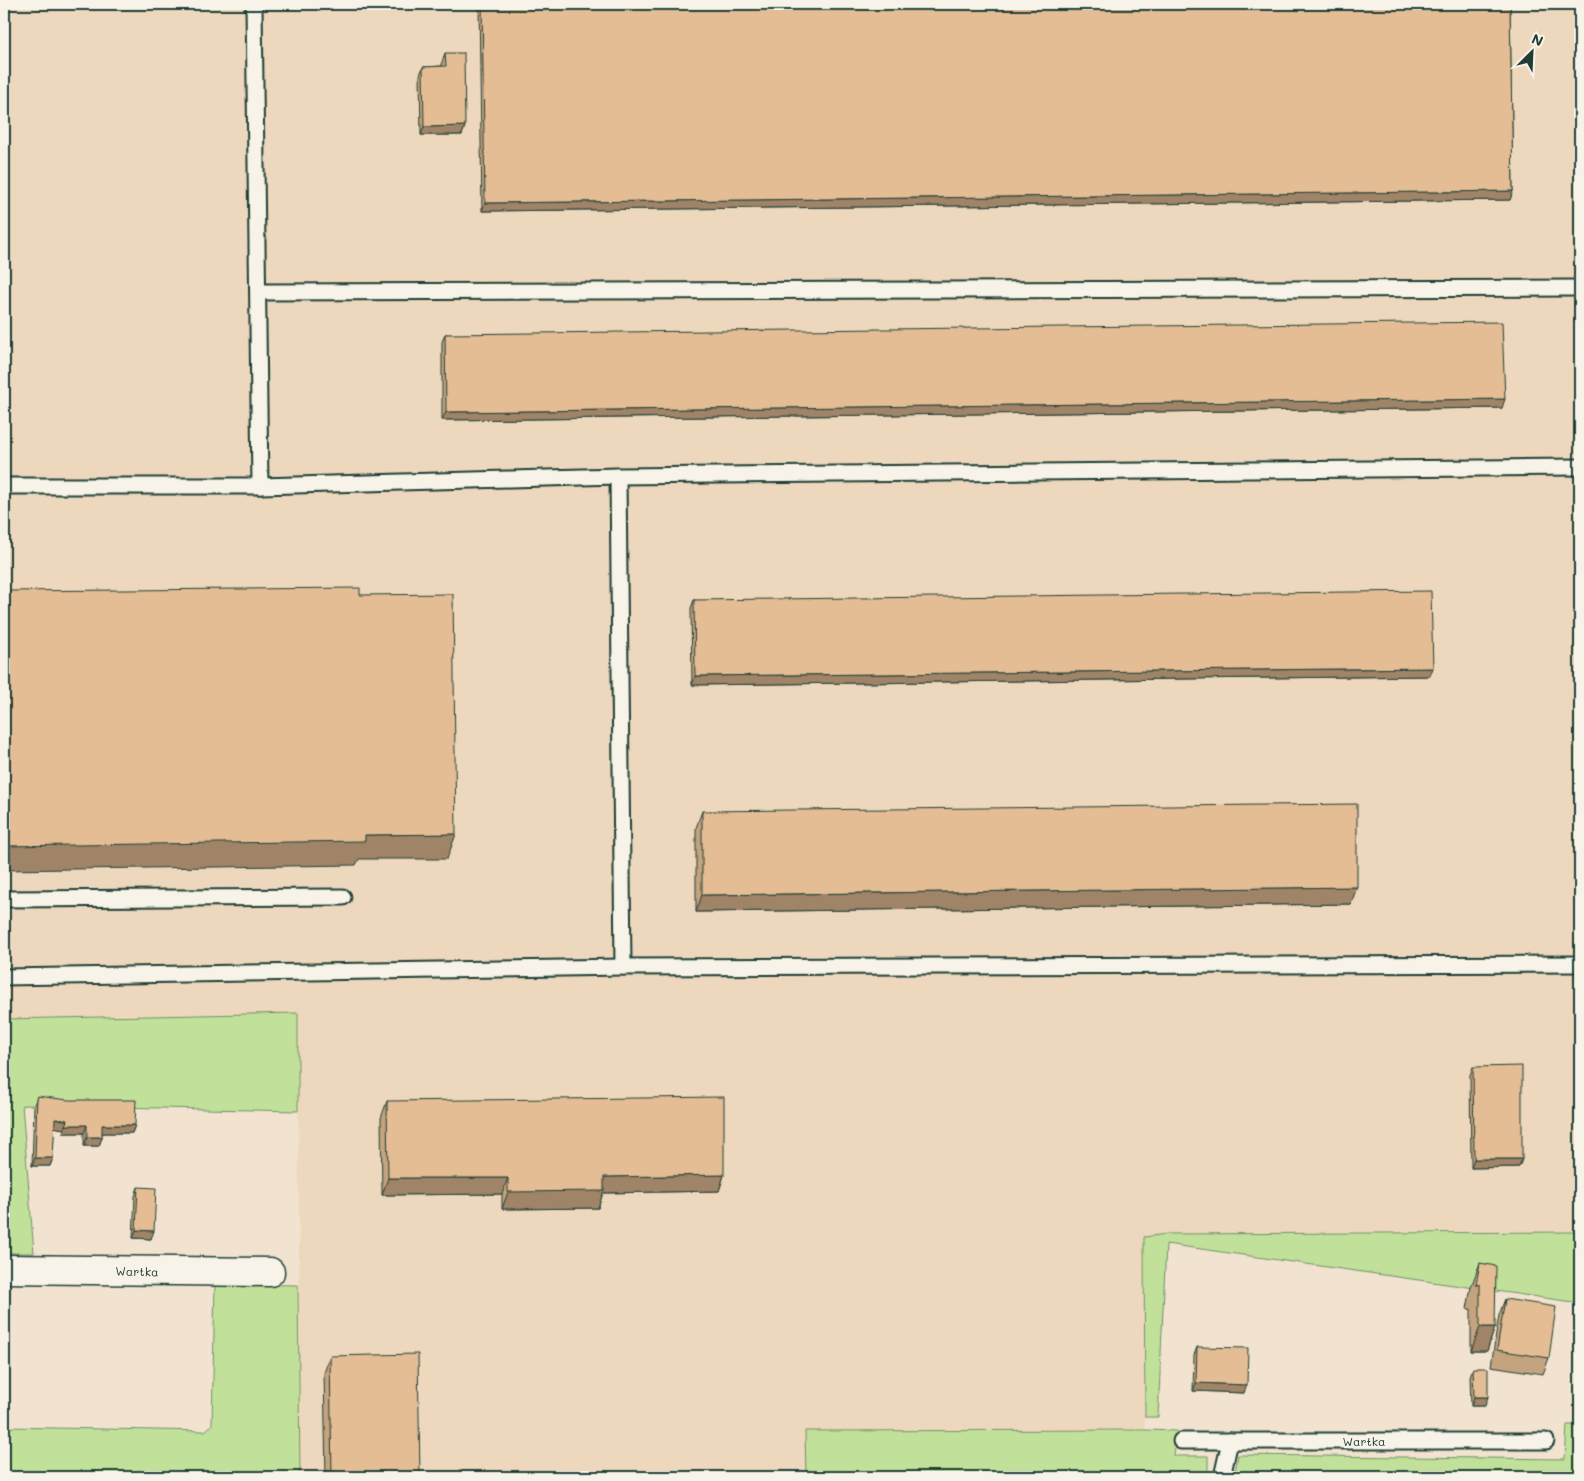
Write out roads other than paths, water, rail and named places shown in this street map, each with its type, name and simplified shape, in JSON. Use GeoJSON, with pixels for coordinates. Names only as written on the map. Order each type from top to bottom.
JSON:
{"type":"FeatureCollection","features":[{"type":"Feature","properties":{"kind":"street","name":"Wartka"},"geometry":{"type":"LineString","coordinates":[[4,1269],[270,1272]]}},
{"type":"Feature","properties":{"kind":"lane"},"geometry":{"type":"LineString","coordinates":[[254,4],[260,486]]}},
{"type":"Feature","properties":{"kind":"lane"},"geometry":{"type":"LineString","coordinates":[[258,292],[1580,288]]}},
{"type":"Feature","properties":{"kind":"lane"},"geometry":{"type":"LineString","coordinates":[[4,486],[260,486],[618,476],[1580,467]]}},
{"type":"Feature","properties":{"kind":"lane"},"geometry":{"type":"LineString","coordinates":[[618,476],[624,967]]}},
{"type":"Feature","properties":{"kind":"lane"},"geometry":{"type":"LineString","coordinates":[[4,899],[342,897]]}},
{"type":"Feature","properties":{"kind":"lane"},"geometry":{"type":"LineString","coordinates":[[4,977],[624,967],[1580,964]]}},
{"type":"Feature","properties":{"kind":"lane","name":"Wartka"},"geometry":{"type":"LineString","coordinates":[[1181,1441],[1546,1441]]}},
{"type":"Feature","properties":{"kind":"lane"},"geometry":{"type":"LineString","coordinates":[[1222,1477],[1230,1441]]}}]}
